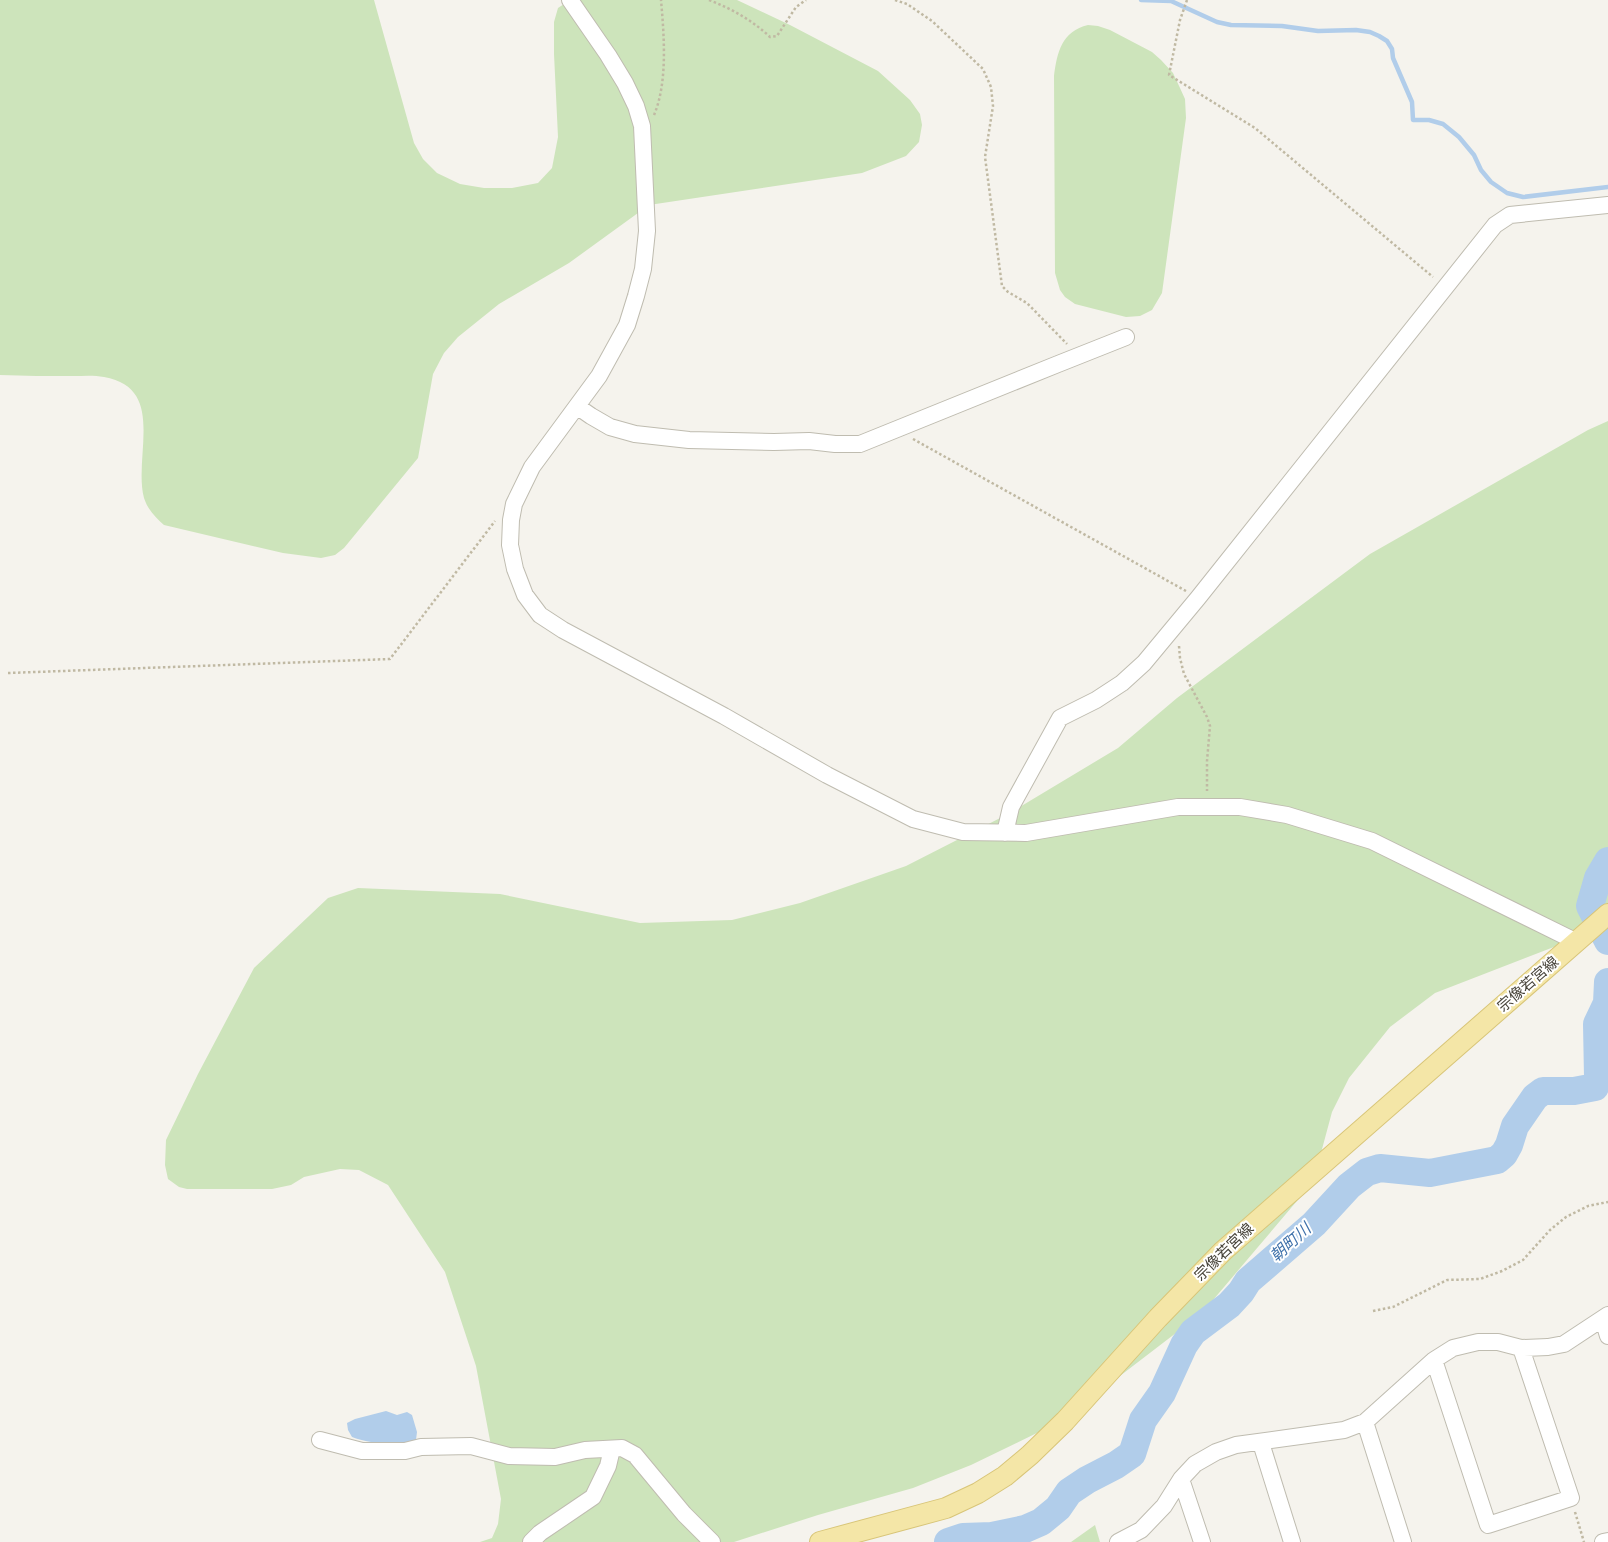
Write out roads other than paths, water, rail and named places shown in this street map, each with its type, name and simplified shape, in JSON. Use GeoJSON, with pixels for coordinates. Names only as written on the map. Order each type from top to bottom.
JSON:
{"type":"FeatureCollection","features":[{"type":"Feature","properties":{"kind":"main road","name":"宗像若宮線"},"geometry":{"type":"LineString","coordinates":[[820,1542],[946,1508],[978,1493],[1005,1476],[1065,1421],[1158,1318],[1223,1251],[1608,914]]}},
{"type":"Feature","properties":{"kind":"street"},"geometry":{"type":"LineString","coordinates":[[570,0],[625,82],[636,106],[642,126],[647,231],[643,269],[627,325],[599,376],[532,467],[514,504],[510,545],[515,569],[525,595],[540,615],[562,630],[724,716],[828,775],[913,819],[963,832],[1026,833],[1178,808],[1240,807],[1287,815],[1372,841],[1577,942]]}},
{"type":"Feature","properties":{"kind":"street"},"geometry":{"type":"LineString","coordinates":[[1005,833],[1011,806],[1060,718],[1096,700],[1122,683],[1144,663],[1495,225],[1510,215],[1608,205]]}},
{"type":"Feature","properties":{"kind":"street"},"geometry":{"type":"LineString","coordinates":[[578,407],[610,427],[635,434],[689,440],[809,441],[860,444],[1079,355],[1126,338]]}},
{"type":"Feature","properties":{"kind":"street"},"geometry":{"type":"LineString","coordinates":[[1118,1542],[1141,1530],[1164,1506],[1181,1479],[1195,1464],[1216,1452],[1236,1445],[1344,1430],[1364,1422],[1434,1360],[1453,1348],[1478,1342],[1498,1342],[1521,1348],[1548,1347],[1564,1344],[1605,1317],[1608,1336]]}},
{"type":"Feature","properties":{"kind":"street"},"geometry":{"type":"LineString","coordinates":[[1434,1360],[1488,1526],[1570,1498],[1521,1348]]}},
{"type":"Feature","properties":{"kind":"street"},"geometry":{"type":"LineString","coordinates":[[1364,1422],[1403,1542]]}},
{"type":"Feature","properties":{"kind":"street"},"geometry":{"type":"LineString","coordinates":[[320,1440],[362,1451],[406,1451],[422,1448],[471,1446],[509,1456],[555,1457],[585,1450],[622,1448],[635,1455],[684,1514],[712,1542]]}},
{"type":"Feature","properties":{"kind":"street"},"geometry":{"type":"LineString","coordinates":[[1261,1443],[1292,1542]]}},
{"type":"Feature","properties":{"kind":"street"},"geometry":{"type":"LineString","coordinates":[[532,1542],[540,1533],[592,1497],[608,1466],[612,1449]]}},
{"type":"Feature","properties":{"kind":"street"},"geometry":{"type":"LineString","coordinates":[[1181,1479],[1202,1542]]}},
{"type":"Feature","properties":{"kind":"street"},"geometry":{"type":"LineString","coordinates":[[1603,1542],[1608,1541]]}},
{"type":"Feature","properties":{"kind":"water"},"geometry":{"type":"Polygon","coordinates":[[[386,1411],[397,1415],[407,1412],[412,1415],[417,1432],[416,1440],[402,1444],[384,1444],[352,1437],[347,1423],[386,1411]]]}},
{"type":"Feature","properties":{"kind":"waterway"},"geometry":{"type":"LineString","coordinates":[[1141,0],[1171,1],[1217,22],[1231,25],[1282,26],[1318,31],[1356,30],[1370,32],[1387,41],[1392,49],[1393,58],[1412,102],[1413,120],[1429,120],[1443,124],[1459,137],[1474,155],[1481,170],[1491,182],[1507,193],[1523,197],[1608,187]]}},
{"type":"Feature","properties":{"kind":"waterway","name":"朝町川"},"geometry":{"type":"LineString","coordinates":[[1608,861],[1598,878],[1590,906],[1608,941]]}},
{"type":"Feature","properties":{"kind":"waterway","name":"朝町川"},"geometry":{"type":"LineString","coordinates":[[948,1542],[963,1537],[992,1536],[1025,1529],[1041,1522],[1058,1508],[1069,1492],[1132,1454],[1143,1420],[1162,1393],[1184,1345],[1193,1332],[1229,1305],[1248,1281],[1314,1224],[1349,1186],[1367,1172],[1380,1168],[1430,1173],[1497,1160],[1504,1154],[1509,1145],[1515,1126],[1535,1097],[1543,1091],[1574,1091],[1595,1087],[1598,1077],[1597,1024],[1607,1003],[1608,982]]}}]}
